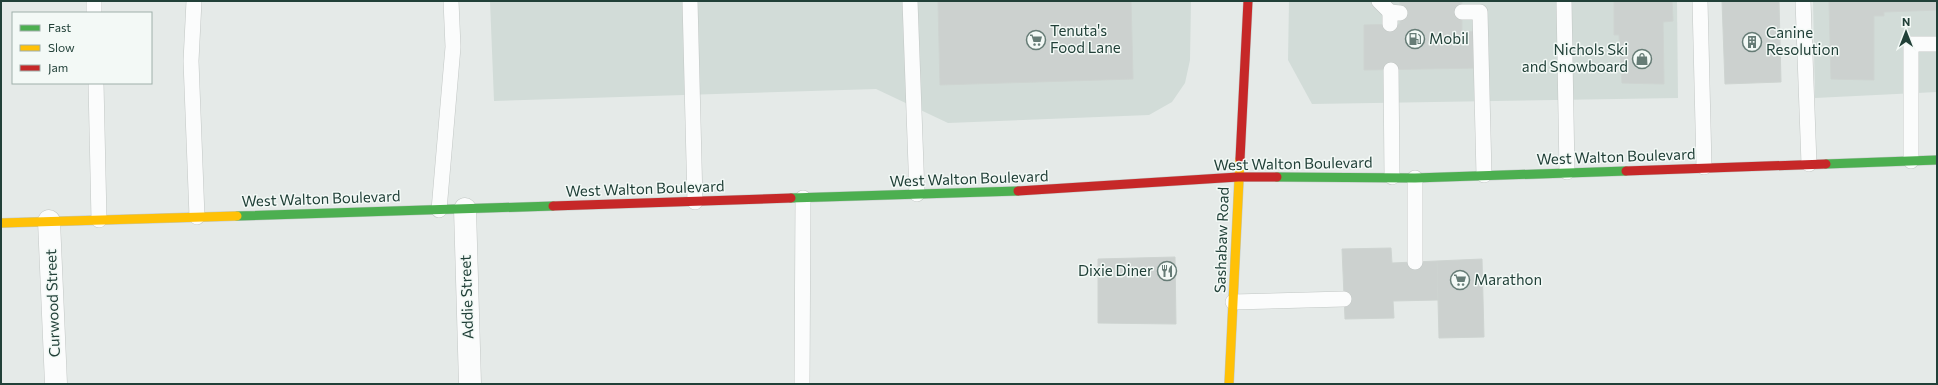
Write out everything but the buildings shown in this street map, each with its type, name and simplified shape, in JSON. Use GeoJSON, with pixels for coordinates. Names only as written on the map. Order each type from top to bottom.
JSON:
{"type":"FeatureCollection","features":[{"type":"Feature","properties":{"kind":"main road","name":"Sashabaw Road"},"geometry":{"type":"LineString","coordinates":[[1228,384],[1248,1]]}},
{"type":"Feature","properties":{"kind":"main road","name":"West Walton Boulevard"},"geometry":{"type":"LineString","coordinates":[[1,223],[1044,190],[1238,177],[1415,178],[1937,160]]}},
{"type":"Feature","properties":{"kind":"street","name":"Addie Street"},"geometry":{"type":"LineString","coordinates":[[464,209],[470,384]]}},
{"type":"Feature","properties":{"kind":"street","name":"Curwood Street"},"geometry":{"type":"LineString","coordinates":[[49,221],[56,384]]}},
{"type":"Feature","properties":{"kind":"lane"},"geometry":{"type":"LineString","coordinates":[[94,1],[94,12]]}},
{"type":"Feature","properties":{"kind":"lane"},"geometry":{"type":"LineString","coordinates":[[194,1],[191,61],[197,217]]}},
{"type":"Feature","properties":{"kind":"lane"},"geometry":{"type":"LineString","coordinates":[[438,210],[453,47],[451,1]]}},
{"type":"Feature","properties":{"kind":"lane"},"geometry":{"type":"LineString","coordinates":[[690,1],[695,202]]}},
{"type":"Feature","properties":{"kind":"lane"},"geometry":{"type":"LineString","coordinates":[[910,1],[917,194]]}},
{"type":"Feature","properties":{"kind":"lane"},"geometry":{"type":"LineString","coordinates":[[1379,1],[1393,17]]}},
{"type":"Feature","properties":{"kind":"lane"},"geometry":{"type":"LineString","coordinates":[[1564,1],[1567,172]]}},
{"type":"Feature","properties":{"kind":"lane"},"geometry":{"type":"LineString","coordinates":[[1700,1],[1704,168]]}},
{"type":"Feature","properties":{"kind":"lane"},"geometry":{"type":"LineString","coordinates":[[1803,1],[1809,164]]}},
{"type":"Feature","properties":{"kind":"lane"},"geometry":{"type":"LineString","coordinates":[[1462,12],[1480,12],[1484,175]]}},
{"type":"Feature","properties":{"kind":"lane"},"geometry":{"type":"LineString","coordinates":[[1911,160],[1911,44],[1937,44]]}},
{"type":"Feature","properties":{"kind":"lane"},"geometry":{"type":"LineString","coordinates":[[1391,70],[1392,177]]}},
{"type":"Feature","properties":{"kind":"lane"},"geometry":{"type":"LineString","coordinates":[[96,84],[99,220]]}},
{"type":"Feature","properties":{"kind":"lane"},"geometry":{"type":"LineString","coordinates":[[1415,178],[1415,262]]}},
{"type":"Feature","properties":{"kind":"lane"},"geometry":{"type":"LineString","coordinates":[[802,384],[803,198]]}},
{"type":"Feature","properties":{"kind":"lane"},"geometry":{"type":"LineString","coordinates":[[1233,302],[1344,299]]}},
{"type":"Feature","properties":{"kind":"shaded area"},"geometry":{"type":"Polygon","coordinates":[[[490,1],[1191,1],[1190,60],[1185,83],[1172,102],[1149,115],[948,123],[876,89],[494,101],[490,1]]]}},
{"type":"Feature","properties":{"kind":"shaded area"},"geometry":{"type":"Polygon","coordinates":[[[1289,1],[1677,1],[1678,98],[1312,104],[1288,60],[1289,1]]]}},
{"type":"Feature","properties":{"kind":"shaded area"},"geometry":{"type":"Polygon","coordinates":[[[1813,1],[1937,1],[1937,92],[1815,98],[1813,1]]]}},
{"type":"Feature","properties":{"kind":"traffic: fast"},"geometry":{"type":"LineString","coordinates":[[1826,164],[1937,160]]}},
{"type":"Feature","properties":{"kind":"traffic: fast"},"geometry":{"type":"LineString","coordinates":[[1277,177],[1415,178],[1626,171]]}},
{"type":"Feature","properties":{"kind":"traffic: fast"},"geometry":{"type":"LineString","coordinates":[[791,198],[1018,191]]}},
{"type":"Feature","properties":{"kind":"traffic: fast"},"geometry":{"type":"LineString","coordinates":[[237,216],[553,206]]}},
{"type":"Feature","properties":{"kind":"traffic: slow"},"geometry":{"type":"LineString","coordinates":[[1229,384],[1240,159]]}},
{"type":"Feature","properties":{"kind":"traffic: slow"},"geometry":{"type":"LineString","coordinates":[[1,223],[237,216]]}},
{"type":"Feature","properties":{"kind":"traffic: jam"},"geometry":{"type":"LineString","coordinates":[[1240,159],[1248,1]]}},
{"type":"Feature","properties":{"kind":"traffic: jam"},"geometry":{"type":"LineString","coordinates":[[1626,171],[1826,164]]}},
{"type":"Feature","properties":{"kind":"traffic: jam"},"geometry":{"type":"LineString","coordinates":[[1018,191],[1238,177],[1277,177]]}},
{"type":"Feature","properties":{"kind":"traffic: jam"},"geometry":{"type":"LineString","coordinates":[[553,206],[791,198]]}},
{"type":"Feature","properties":{"kind":"place","name":"Mobil"},"geometry":{"type":"Point","coordinates":[1415,39]}},
{"type":"Feature","properties":{"kind":"place","name":"Tenuta's Food Lane"},"geometry":{"type":"Point","coordinates":[1036,40]}},
{"type":"Feature","properties":{"kind":"place","name":"Canine Resolution"},"geometry":{"type":"Point","coordinates":[1752,42]}},
{"type":"Feature","properties":{"kind":"place","name":"Nichols Ski and Snowboard"},"geometry":{"type":"Point","coordinates":[1642,59]}},
{"type":"Feature","properties":{"kind":"place","name":"Dixie Diner"},"geometry":{"type":"Point","coordinates":[1167,271]}},
{"type":"Feature","properties":{"kind":"place","name":"Marathon"},"geometry":{"type":"Point","coordinates":[1460,280]}}]}
